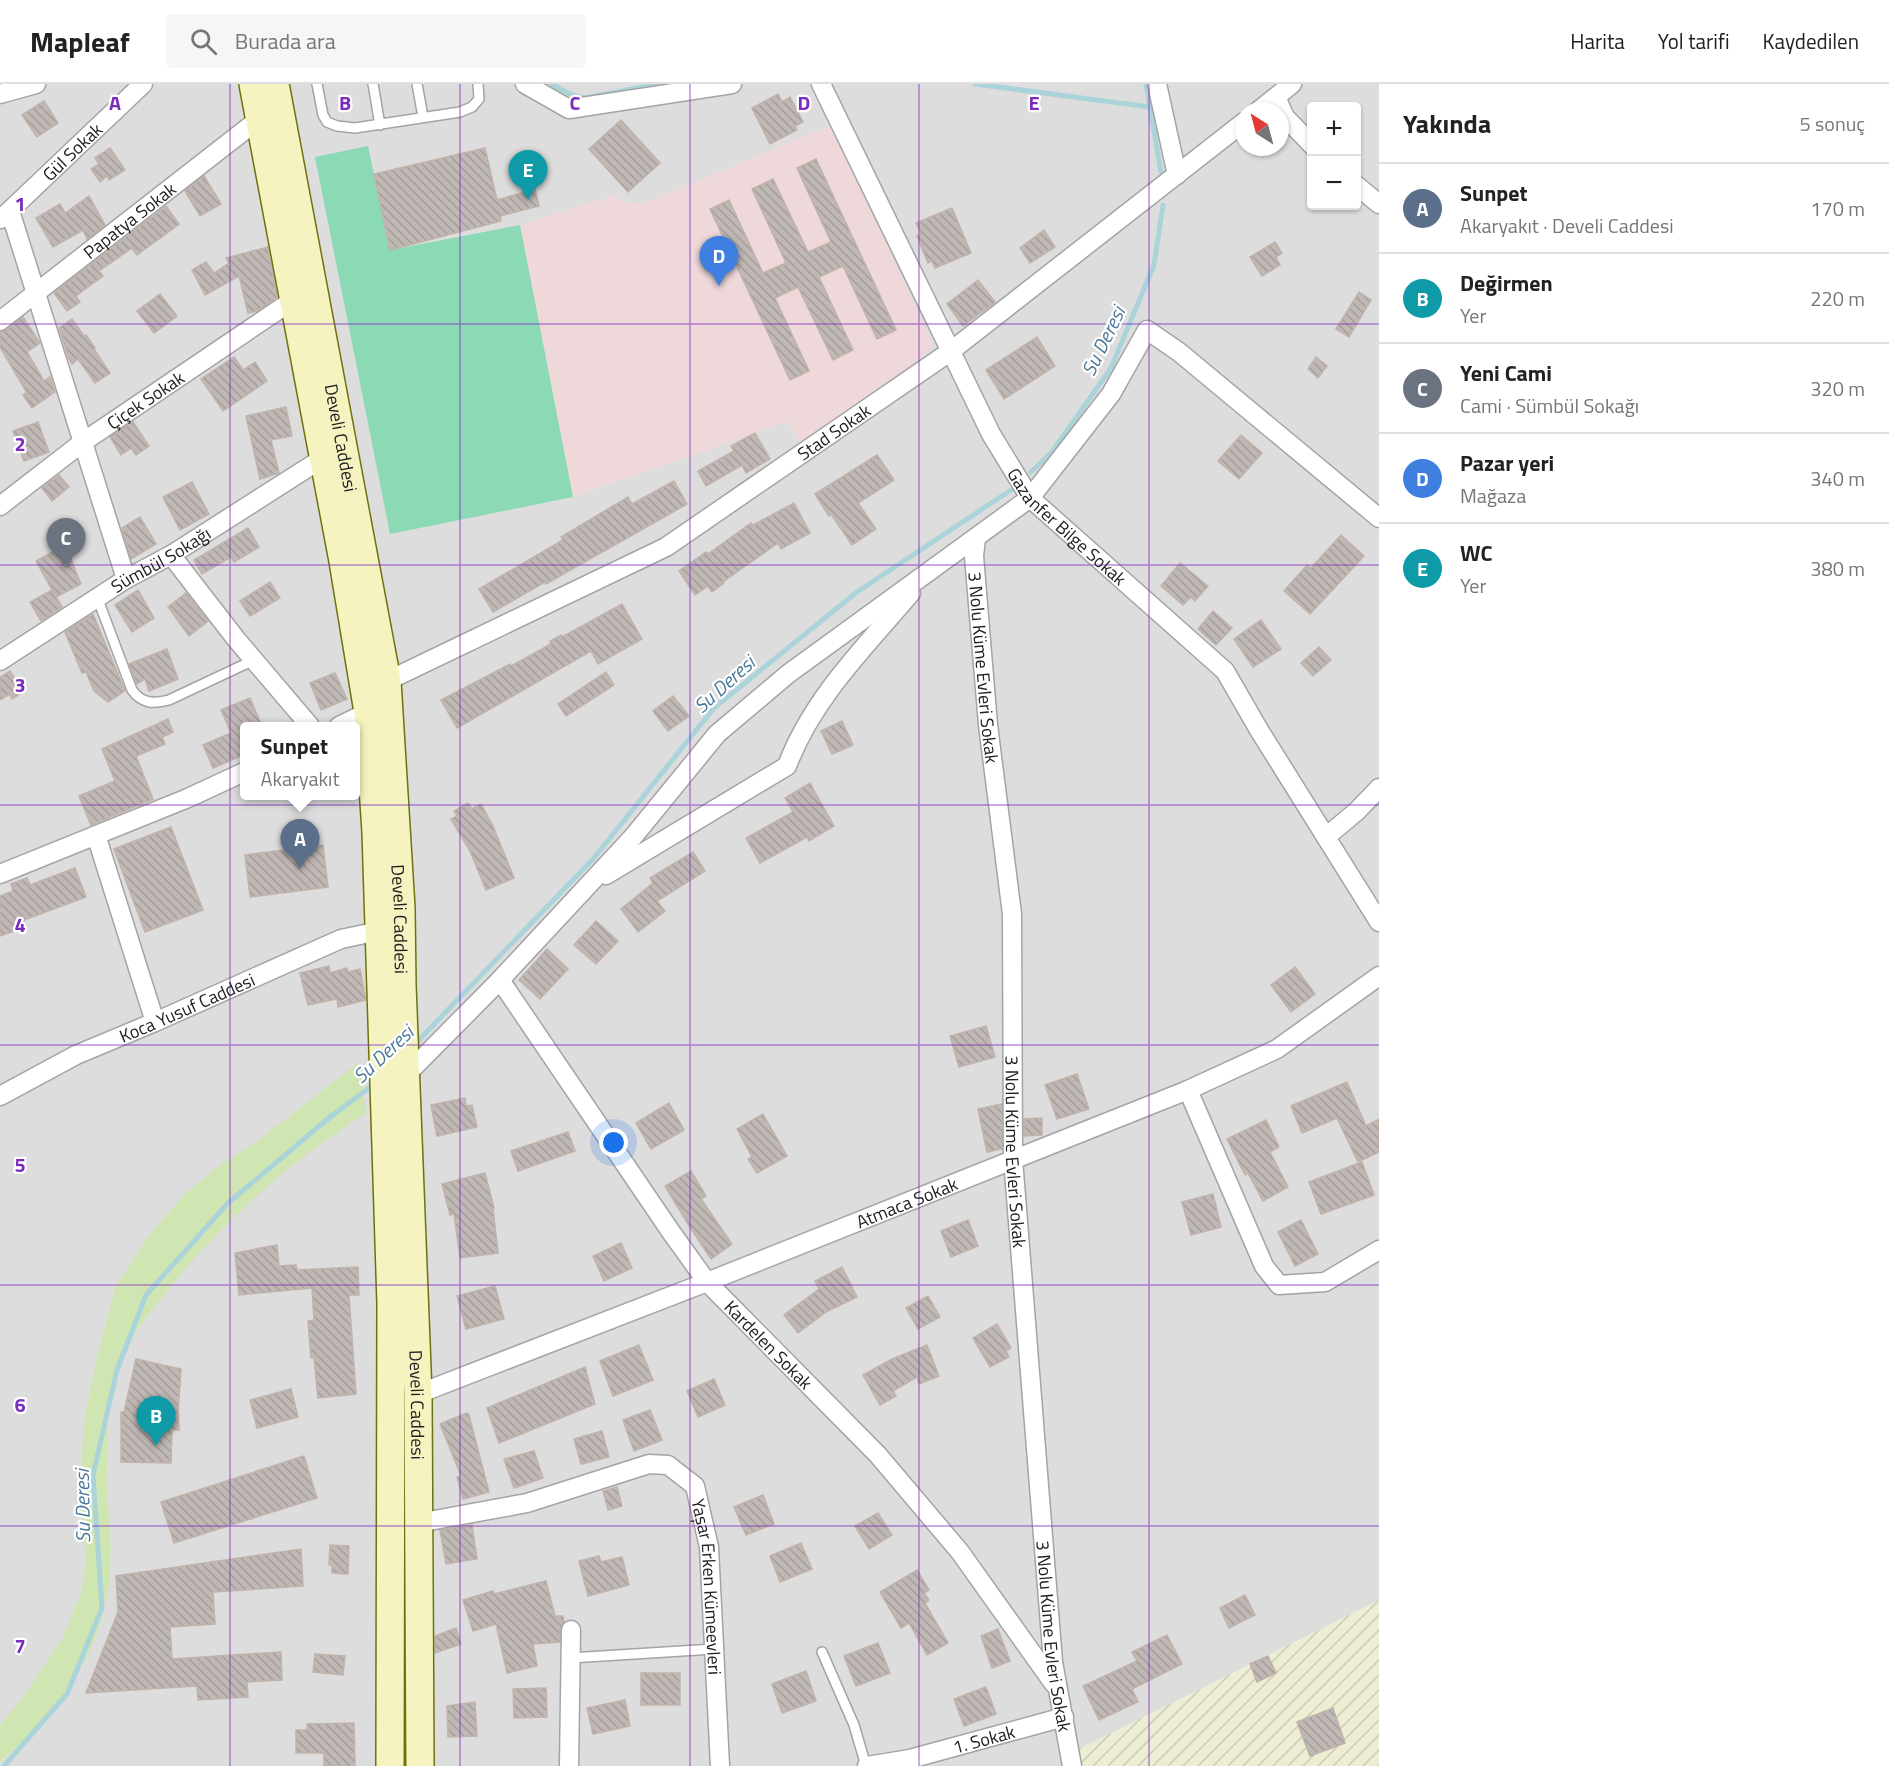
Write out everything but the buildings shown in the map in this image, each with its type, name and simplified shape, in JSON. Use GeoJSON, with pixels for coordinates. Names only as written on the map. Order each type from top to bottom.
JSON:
{"type":"FeatureCollection","features":[{"type":"Feature","properties":{"kind":"main road","name":"Develi Caddesi"},"geometry":{"type":"LineString","coordinates":[[253,84],[368,712],[376,832],[383,1047],[398,1074],[418,1394],[420,1766]]}},
{"type":"Feature","properties":{"kind":"main road","name":"Develi Caddesi"},"geometry":{"type":"LineString","coordinates":[[275,84],[387,681],[401,908],[404,1029],[398,1074],[391,1304],[390,1766]]}},
{"type":"Feature","properties":{"kind":"street"},"geometry":{"type":"LineString","coordinates":[[0,94],[36,84]]}},
{"type":"Feature","properties":{"kind":"street","name":"Gül Sokak"},"geometry":{"type":"LineString","coordinates":[[5,215],[143,84]]}},
{"type":"Feature","properties":{"kind":"street"},"geometry":{"type":"LineString","coordinates":[[525,84],[569,110],[732,84]]}},
{"type":"Feature","properties":{"kind":"street","name":"Gazanfer Bilge Sokak"},"geometry":{"type":"LineString","coordinates":[[821,84],[991,434],[1030,498],[1225,672],[1379,922]]}},
{"type":"Feature","properties":{"kind":"street"},"geometry":{"type":"LineString","coordinates":[[1157,84],[1177,175]]}},
{"type":"Feature","properties":{"kind":"street"},"geometry":{"type":"LineString","coordinates":[[1270,102],[1292,84]]}},
{"type":"Feature","properties":{"kind":"street"},"geometry":{"type":"LineString","coordinates":[[1276,97],[1285,117],[1307,141]]}},
{"type":"Feature","properties":{"kind":"street","name":"Papatya Sokak"},"geometry":{"type":"LineString","coordinates":[[0,321],[260,120]]}},
{"type":"Feature","properties":{"kind":"street","name":"Stad Sokak"},"geometry":{"type":"LineString","coordinates":[[387,681],[666,547],[951,351],[1235,130]]}},
{"type":"Feature","properties":{"kind":"street"},"geometry":{"type":"LineString","coordinates":[[1361,189],[1379,204]]}},
{"type":"Feature","properties":{"kind":"street"},"geometry":{"type":"LineString","coordinates":[[5,215],[37,293],[126,579]]}},
{"type":"Feature","properties":{"kind":"street","name":"Çiçek Sokak"},"geometry":{"type":"LineString","coordinates":[[0,506],[83,442],[293,300]]}},
{"type":"Feature","properties":{"kind":"street"},"geometry":{"type":"LineString","coordinates":[[398,1074],[500,980],[633,837],[717,734],[788,674],[1030,498],[1111,393],[1147,330],[1179,352],[1379,518]]}},
{"type":"Feature","properties":{"kind":"street","name":"Sümbül Sokağı"},"geometry":{"type":"LineString","coordinates":[[0,661],[126,579],[171,555],[323,458]]}},
{"type":"Feature","properties":{"kind":"street","name":"3 Nolu Küme Evleri Sokak"},"geometry":{"type":"LineString","coordinates":[[976,538],[974,556],[988,725],[1012,914],[1013,1159],[1053,1662],[1072,1766]]}},
{"type":"Feature","properties":{"kind":"street"},"geometry":{"type":"LineString","coordinates":[[171,555],[307,722]]}},
{"type":"Feature","properties":{"kind":"street"},"geometry":{"type":"LineString","coordinates":[[589,885],[787,766],[793,750],[820,701],[928,572]]}},
{"type":"Feature","properties":{"kind":"street"},"geometry":{"type":"LineString","coordinates":[[347,722],[368,712]]}},
{"type":"Feature","properties":{"kind":"street"},"geometry":{"type":"LineString","coordinates":[[0,874],[188,798],[240,774]]}},
{"type":"Feature","properties":{"kind":"street"},"geometry":{"type":"LineString","coordinates":[[1326,837],[1357,811],[1379,788]]}},
{"type":"Feature","properties":{"kind":"street"},"geometry":{"type":"LineString","coordinates":[[96,835],[155,1022]]}},
{"type":"Feature","properties":{"kind":"street","name":"Koca Yusuf Caddesi"},"geometry":{"type":"LineString","coordinates":[[0,1096],[76,1055],[341,939],[379,931]]}},
{"type":"Feature","properties":{"kind":"street","name":"Atmaca Sokak"},"geometry":{"type":"LineString","coordinates":[[418,1394],[707,1282],[1188,1090],[1277,1049],[1379,976]]}},
{"type":"Feature","properties":{"kind":"street","name":"Kardelen Sokak"},"geometry":{"type":"LineString","coordinates":[[500,980],[670,1232],[707,1282],[878,1455],[960,1552],[1059,1692]]}},
{"type":"Feature","properties":{"kind":"street"},"geometry":{"type":"LineString","coordinates":[[1188,1090],[1264,1266],[1279,1285],[1325,1282],[1379,1250]]}},
{"type":"Feature","properties":{"kind":"street","name":"Yaşar Erken Kümeevleri"},"geometry":{"type":"LineString","coordinates":[[418,1523],[527,1503],[649,1464],[668,1465],[694,1486],[709,1547],[720,1766]]}},
{"type":"Feature","properties":{"kind":"street"},"geometry":{"type":"LineString","coordinates":[[569,1766],[571,1630]]}},
{"type":"Feature","properties":{"kind":"street","name":"1. Sokak"},"geometry":{"type":"LineString","coordinates":[[867,1766],[910,1759],[1064,1717]]}},
{"type":"Feature","properties":{"kind":"lane"},"geometry":{"type":"LineString","coordinates":[[317,84],[323,116],[327,122],[337,126],[355,128],[460,112],[472,107],[479,99],[478,84]]}},
{"type":"Feature","properties":{"kind":"lane"},"geometry":{"type":"LineString","coordinates":[[373,84],[380,125]]}},
{"type":"Feature","properties":{"kind":"lane"},"geometry":{"type":"LineString","coordinates":[[417,84],[423,117]]}},
{"type":"Feature","properties":{"kind":"lane"},"geometry":{"type":"LineString","coordinates":[[98,597],[132,690],[146,702],[158,703],[169,700],[254,660]]}},
{"type":"Feature","properties":{"kind":"lane"},"geometry":{"type":"LineString","coordinates":[[570,1658],[714,1649]]}},
{"type":"Feature","properties":{"kind":"lane"},"geometry":{"type":"LineString","coordinates":[[822,1652],[854,1725],[867,1766]]}},
{"type":"Feature","properties":{"kind":"shaded area"},"geometry":{"type":"Polygon","coordinates":[[[0,84],[1379,84],[1379,1600],[1068,1755],[1068,1766],[0,1766],[0,84]]]}},
{"type":"Feature","properties":{"kind":"shaded area"},"geometry":{"type":"Polygon","coordinates":[[[831,125],[934,347],[803,446],[787,422],[573,497],[520,225],[615,195],[623,202],[642,204],[831,125]]]}},
{"type":"Feature","properties":{"kind":"green space"},"geometry":{"type":"Polygon","coordinates":[[[368,146],[390,250],[520,225],[573,497],[390,534],[315,157],[368,146]]]}},
{"type":"Feature","properties":{"kind":"green space"},"geometry":{"type":"Polygon","coordinates":[[[359,1062],[366,1113],[283,1173],[233,1219],[186,1268],[150,1313],[125,1351],[113,1385],[109,1412],[107,1480],[110,1571],[99,1628],[75,1678],[59,1700],[41,1722],[0,1763],[0,1725],[24,1696],[63,1637],[81,1594],[86,1561],[80,1490],[84,1423],[96,1360],[116,1286],[147,1238],[184,1195],[220,1165],[259,1140],[359,1062]]]}},
{"type":"Feature","properties":{"kind":"green space"},"geometry":{"type":"Polygon","coordinates":[[[1379,1600],[1379,1766],[1068,1766],[1067,1755],[1379,1600]]]}},
{"type":"Feature","properties":{"kind":"waterway"},"geometry":{"type":"LineString","coordinates":[[551,84],[572,95],[585,98],[658,84]]}},
{"type":"Feature","properties":{"kind":"waterway"},"geometry":{"type":"LineString","coordinates":[[975,84],[1150,107]]}},
{"type":"Feature","properties":{"kind":"waterway","name":"Su Deresi"},"geometry":{"type":"LineString","coordinates":[[1146,84],[1161,172]]}},
{"type":"Feature","properties":{"kind":"waterway","name":"Su Deresi"},"geometry":{"type":"LineString","coordinates":[[1031,472],[1052,452],[1111,368],[1154,265],[1163,205]]}},
{"type":"Feature","properties":{"kind":"waterway","name":"Su Deresi"},"geometry":{"type":"LineString","coordinates":[[414,1045],[594,858],[714,708],[857,592],[1011,490]]}},
{"type":"Feature","properties":{"kind":"waterway","name":"Su Deresi"},"geometry":{"type":"LineString","coordinates":[[4,1766],[67,1694],[102,1608],[93,1475],[117,1370],[146,1295],[227,1204],[330,1117],[376,1083]]}},
{"type":"Feature","properties":{"kind":"place","name":"WC"},"geometry":{"type":"Point","coordinates":[528,200]}},
{"type":"Feature","properties":{"kind":"place","name":"Pazar yeri"},"geometry":{"type":"Point","coordinates":[719,286]}},
{"type":"Feature","properties":{"kind":"place","name":"Yeni Cami"},"geometry":{"type":"Point","coordinates":[66,568]}},
{"type":"Feature","properties":{"kind":"place","name":"Sunpet"},"geometry":{"type":"Point","coordinates":[300,869]}},
{"type":"Feature","properties":{"kind":"place","name":"Değirmen"},"geometry":{"type":"Point","coordinates":[156,1446]}}]}
